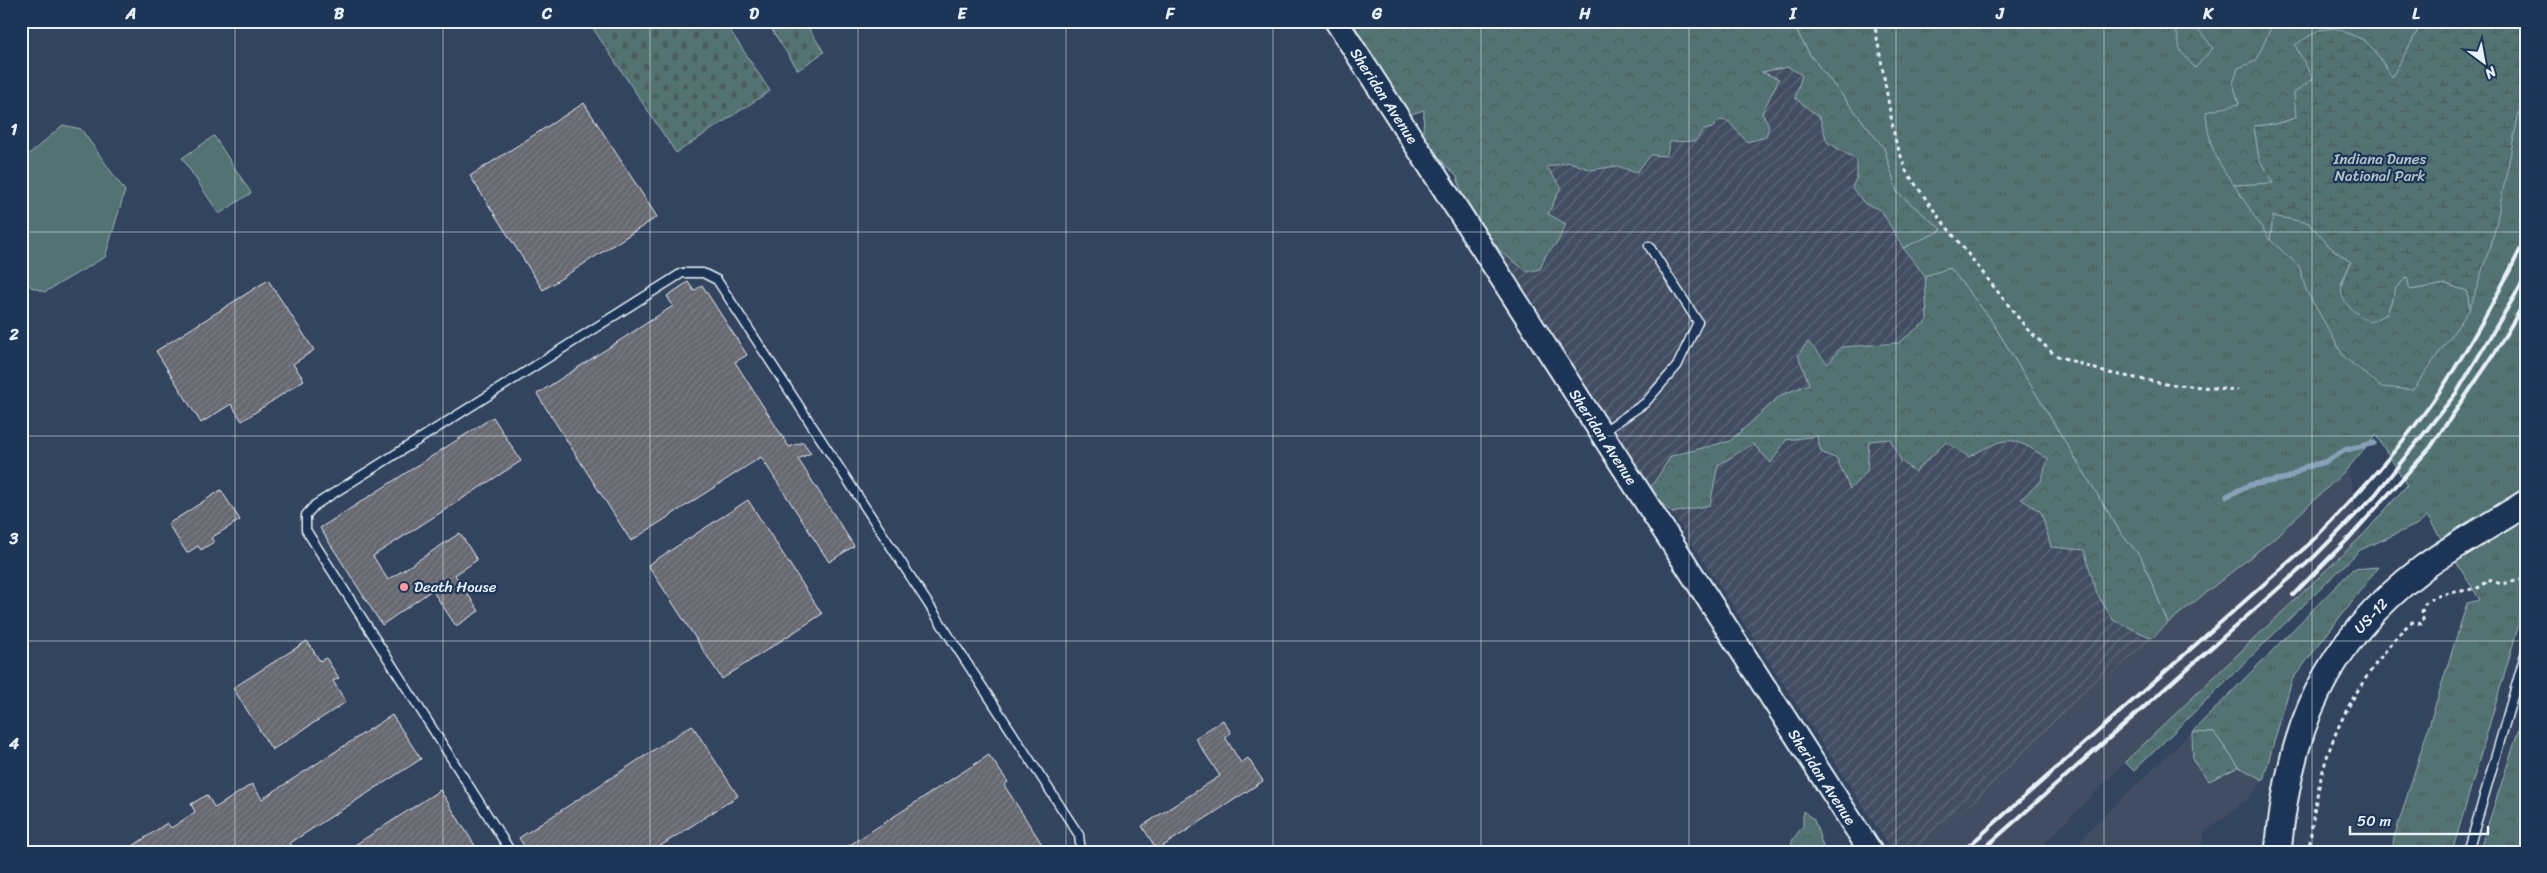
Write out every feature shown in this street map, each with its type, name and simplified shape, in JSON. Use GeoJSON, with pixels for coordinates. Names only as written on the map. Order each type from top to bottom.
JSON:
{"type":"FeatureCollection","features":[{"type":"Feature","properties":{"kind":"main road","name":"US-12"},"geometry":{"type":"LineString","coordinates":[[2278,852],[2286,785],[2298,737],[2312,700],[2336,658],[2364,622],[2393,592],[2425,567],[2526,503]]}},
{"type":"Feature","properties":{"kind":"street","name":"Sheridan Avenue"},"geometry":{"type":"LineString","coordinates":[[1336,21],[1870,852]]}},
{"type":"Feature","properties":{"kind":"lane"},"geometry":{"type":"LineString","coordinates":[[1601,433],[1646,403],[1677,366],[1698,322],[1648,246]]}},
{"type":"Feature","properties":{"kind":"lane"},"geometry":{"type":"LineString","coordinates":[[511,852],[306,530],[306,515],[316,505],[682,272],[703,273],[717,280],[1078,835],[1081,852]]}},
{"type":"Feature","properties":{"kind":"lane"},"geometry":{"type":"LineString","coordinates":[[2468,852],[2526,651]]}},
{"type":"Feature","properties":{"kind":"path"},"geometry":{"type":"LineString","coordinates":[[1874,21],[1895,139],[1906,171],[1938,216],[2028,330],[2055,355],[2104,372],[2166,384],[2238,390]]}},
{"type":"Feature","properties":{"kind":"path"},"geometry":{"type":"LineString","coordinates":[[2309,852],[2314,805],[2322,771],[2336,729],[2359,686],[2396,637],[2412,622],[2422,624],[2424,622],[2421,613],[2424,605],[2433,598],[2481,587],[2488,578],[2501,584],[2526,579]]}},
{"type":"Feature","properties":{"kind":"shaded area"},"geometry":{"type":"Polygon","coordinates":[[[1788,67],[1802,75],[1795,98],[1820,118],[1827,142],[1857,160],[1857,176],[1865,204],[1881,210],[1903,248],[1925,276],[1927,321],[1898,343],[1841,347],[1828,364],[1808,343],[1798,355],[1810,384],[1781,395],[1730,441],[1671,456],[1649,490],[1501,252],[1529,272],[1540,269],[1546,255],[1557,243],[1548,214],[1546,167],[1570,162],[1591,170],[1618,166],[1636,173],[1651,155],[1670,142],[1695,141],[1704,130],[1712,128],[1720,120],[1727,121],[1747,142],[1769,125],[1762,114],[1761,72],[1788,67]]]}},
{"type":"Feature","properties":{"kind":"shaded area"},"geometry":{"type":"Polygon","coordinates":[[[1817,435],[1821,452],[1867,472],[1869,441],[1890,439],[1901,461],[1947,442],[1969,457],[1999,440],[2024,444],[2048,459],[2041,481],[2041,511],[2051,547],[2084,550],[2087,567],[2113,620],[2152,638],[1919,852],[1893,852],[1672,513],[1710,505],[1718,465],[1753,443],[1817,435]]]}},
{"type":"Feature","properties":{"kind":"shaded area"},"geometry":{"type":"Polygon","coordinates":[[[2348,468],[2362,536],[2125,762],[2036,852],[1919,852],[2168,623],[2273,539],[2348,468]]]}},
{"type":"Feature","properties":{"kind":"shaded area"},"geometry":{"type":"Polygon","coordinates":[[[2192,732],[2193,761],[2209,780],[2239,767],[2263,780],[2250,797],[2204,832],[2201,852],[2072,852],[2092,827],[2192,732]]]}},
{"type":"Feature","properties":{"kind":"green space"},"geometry":{"type":"Polygon","coordinates":[[[595,21],[724,21],[770,91],[676,153],[590,24],[595,21]]]}},
{"type":"Feature","properties":{"kind":"green space"},"geometry":{"type":"Polygon","coordinates":[[[766,21],[804,21],[824,52],[798,70],[766,21]]]}},
{"type":"Feature","properties":{"kind":"green space"},"geometry":{"type":"Polygon","coordinates":[[[1352,21],[1791,21],[1810,55],[1884,148],[1897,192],[1942,230],[1903,248],[1881,210],[1865,204],[1852,188],[1857,176],[1857,160],[1827,142],[1820,118],[1795,98],[1802,75],[1788,67],[1762,72],[1779,79],[1762,113],[1769,125],[1766,137],[1747,142],[1728,121],[1720,120],[1712,128],[1704,130],[1695,141],[1670,142],[1666,156],[1651,155],[1636,173],[1618,166],[1591,170],[1570,162],[1547,167],[1561,187],[1548,214],[1566,224],[1557,243],[1546,255],[1540,269],[1528,272],[1501,252],[1464,200],[1457,177],[1426,147],[1423,135],[1424,110],[1405,116],[1394,88],[1381,81],[1372,56],[1352,21]]]}},
{"type":"Feature","properties":{"kind":"green space","name":"Indiana Dunes National Park"},"geometry":{"type":"Polygon","coordinates":[[[1791,21],[2526,21],[2526,614],[2522,614],[2452,852],[2392,852],[2394,838],[2467,603],[2480,600],[2427,516],[2416,525],[2360,550],[2134,771],[2125,762],[2362,536],[2407,485],[2376,435],[2348,468],[2273,539],[2168,623],[2141,557],[2122,535],[1989,317],[1950,268],[1925,276],[1903,248],[1942,230],[1897,192],[1884,148],[1810,55],[1791,21]]]}},
{"type":"Feature","properties":{"kind":"green space"},"geometry":{"type":"Polygon","coordinates":[[[2167,21],[2200,21],[2199,30],[2213,48],[2195,68],[2180,50],[2176,29],[2167,21]]]}},
{"type":"Feature","properties":{"kind":"green space"},"geometry":{"type":"Polygon","coordinates":[[[2274,21],[2423,21],[2392,78],[2375,51],[2295,45],[2314,79],[2296,118],[2275,124],[2254,126],[2259,159],[2274,183],[2234,185],[2217,159],[2211,143],[2206,112],[2239,104],[2233,83],[2238,68],[2256,61],[2274,21]]]}},
{"type":"Feature","properties":{"kind":"green space","name":"Indiana Dunes National Park"},"geometry":{"type":"Polygon","coordinates":[[[2423,21],[2526,21],[2526,102],[2519,112],[2495,230],[2470,309],[2467,291],[2446,284],[2410,290],[2407,277],[2396,288],[2387,314],[2370,322],[2349,307],[2342,296],[2343,281],[2351,262],[2331,248],[2309,223],[2273,216],[2270,240],[2234,185],[2273,183],[2259,159],[2254,126],[2275,124],[2296,118],[2294,93],[2313,79],[2295,45],[2319,30],[2335,28],[2364,40],[2375,51],[2392,77],[2423,21]]]}},
{"type":"Feature","properties":{"kind":"green space"},"geometry":{"type":"Polygon","coordinates":[[[63,125],[81,129],[125,191],[105,257],[45,292],[31,287],[21,272],[21,161],[63,125]]]}},
{"type":"Feature","properties":{"kind":"green space"},"geometry":{"type":"Polygon","coordinates":[[[214,136],[251,193],[219,214],[182,158],[214,136]]]}},
{"type":"Feature","properties":{"kind":"green space"},"geometry":{"type":"Polygon","coordinates":[[[2273,216],[2309,222],[2331,248],[2351,262],[2341,284],[2387,314],[2396,288],[2407,276],[2410,290],[2446,284],[2467,291],[2470,309],[2413,390],[2382,387],[2344,357],[2306,290],[2299,266],[2270,240],[2273,216]]]}},
{"type":"Feature","properties":{"kind":"green space"},"geometry":{"type":"Polygon","coordinates":[[[1950,268],[1989,317],[2122,535],[2141,557],[2168,623],[2152,638],[2113,620],[2097,594],[2084,550],[2051,547],[2041,512],[2021,499],[2041,481],[2048,459],[2025,445],[2016,442],[2001,442],[1969,457],[1946,442],[1915,472],[1901,461],[1890,439],[1869,441],[1867,472],[1850,489],[1837,459],[1821,452],[1817,436],[1786,440],[1771,463],[1753,444],[1718,465],[1710,505],[1672,513],[1649,490],[1671,456],[1730,441],[1781,395],[1809,384],[1798,355],[1808,342],[1828,364],[1841,347],[1898,343],[1927,321],[1925,276],[1950,268]]]}},
{"type":"Feature","properties":{"kind":"green space"},"geometry":{"type":"Polygon","coordinates":[[[2378,567],[2292,680],[2263,780],[2239,767],[2214,733],[2192,732],[2353,569],[2378,567]]]}},
{"type":"Feature","properties":{"kind":"green space"},"geometry":{"type":"Polygon","coordinates":[[[2526,708],[2526,852],[2479,852],[2526,708]]]}},
{"type":"Feature","properties":{"kind":"green space"},"geometry":{"type":"Polygon","coordinates":[[[2192,732],[2214,733],[2239,767],[2209,781],[2193,761],[2192,732]]]}},
{"type":"Feature","properties":{"kind":"green space"},"geometry":{"type":"Polygon","coordinates":[[[1803,811],[1814,820],[1824,849],[1820,852],[1789,852],[1793,839],[1803,826],[1803,811]]]}},
{"type":"Feature","properties":{"kind":"building"},"geometry":{"type":"Polygon","coordinates":[[[584,103],[657,217],[543,290],[470,176],[584,103]]]}},
{"type":"Feature","properties":{"kind":"building"},"geometry":{"type":"Polygon","coordinates":[[[268,280],[314,350],[293,364],[304,380],[242,421],[231,404],[201,423],[156,351],[268,280]]]}},
{"type":"Feature","properties":{"kind":"building"},"geometry":{"type":"Polygon","coordinates":[[[688,282],[694,291],[702,285],[747,355],[735,362],[789,447],[803,442],[811,453],[798,459],[854,546],[829,562],[761,457],[631,541],[537,394],[673,306],[667,296],[688,282]]]}},
{"type":"Feature","properties":{"kind":"building"},"geometry":{"type":"Polygon","coordinates":[[[493,417],[521,461],[373,556],[388,580],[460,533],[477,560],[455,575],[479,611],[456,626],[432,590],[382,625],[320,528],[493,417]]]}},
{"type":"Feature","properties":{"kind":"building"},"geometry":{"type":"Polygon","coordinates":[[[221,490],[240,520],[211,538],[214,542],[201,550],[198,546],[187,553],[168,524],[221,490]]]}},
{"type":"Feature","properties":{"kind":"building"},"geometry":{"type":"Polygon","coordinates":[[[748,500],[822,614],[722,679],[648,565],[748,500]]]}},
{"type":"Feature","properties":{"kind":"building"},"geometry":{"type":"Polygon","coordinates":[[[307,641],[320,661],[326,658],[339,678],[333,681],[346,702],[272,750],[233,688],[307,641]]]}},
{"type":"Feature","properties":{"kind":"building"},"geometry":{"type":"Polygon","coordinates":[[[392,715],[421,759],[290,843],[296,852],[124,852],[167,823],[171,828],[195,812],[191,804],[207,795],[215,808],[252,784],[262,799],[392,715]]]}},
{"type":"Feature","properties":{"kind":"building"},"geometry":{"type":"Polygon","coordinates":[[[1223,720],[1231,733],[1225,737],[1241,763],[1248,758],[1263,781],[1157,850],[1142,826],[1220,776],[1195,738],[1223,720]]]}},
{"type":"Feature","properties":{"kind":"building"},"geometry":{"type":"Polygon","coordinates":[[[692,725],[738,796],[651,852],[528,852],[519,838],[692,725]]]}},
{"type":"Feature","properties":{"kind":"building"},"geometry":{"type":"Polygon","coordinates":[[[989,755],[1008,782],[1004,785],[1047,852],[839,852],[989,755]]]}},
{"type":"Feature","properties":{"kind":"building"},"geometry":{"type":"Polygon","coordinates":[[[440,790],[479,852],[344,852],[440,790]]]}},
{"type":"Feature","properties":{"kind":"waterway"},"geometry":{"type":"LineString","coordinates":[[2227,496],[2250,485],[2288,478],[2305,467],[2325,462],[2345,450],[2374,443]]}},
{"type":"Feature","properties":{"kind":"railway"},"geometry":{"type":"LineString","coordinates":[[1962,852],[2308,545],[2362,488],[2413,428],[2444,385],[2487,313],[2526,238]]}},
{"type":"Feature","properties":{"kind":"railway"},"geometry":{"type":"LineString","coordinates":[[1980,852],[2314,557],[2375,495],[2457,392],[2526,277]]}},
{"type":"Feature","properties":{"kind":"railway"},"geometry":{"type":"LineString","coordinates":[[2293,595],[2349,538],[2430,448],[2493,356],[2526,300]]}},
{"type":"Feature","properties":{"kind":"place","name":"Death House"},"geometry":{"type":"Point","coordinates":[404,587]}}]}
